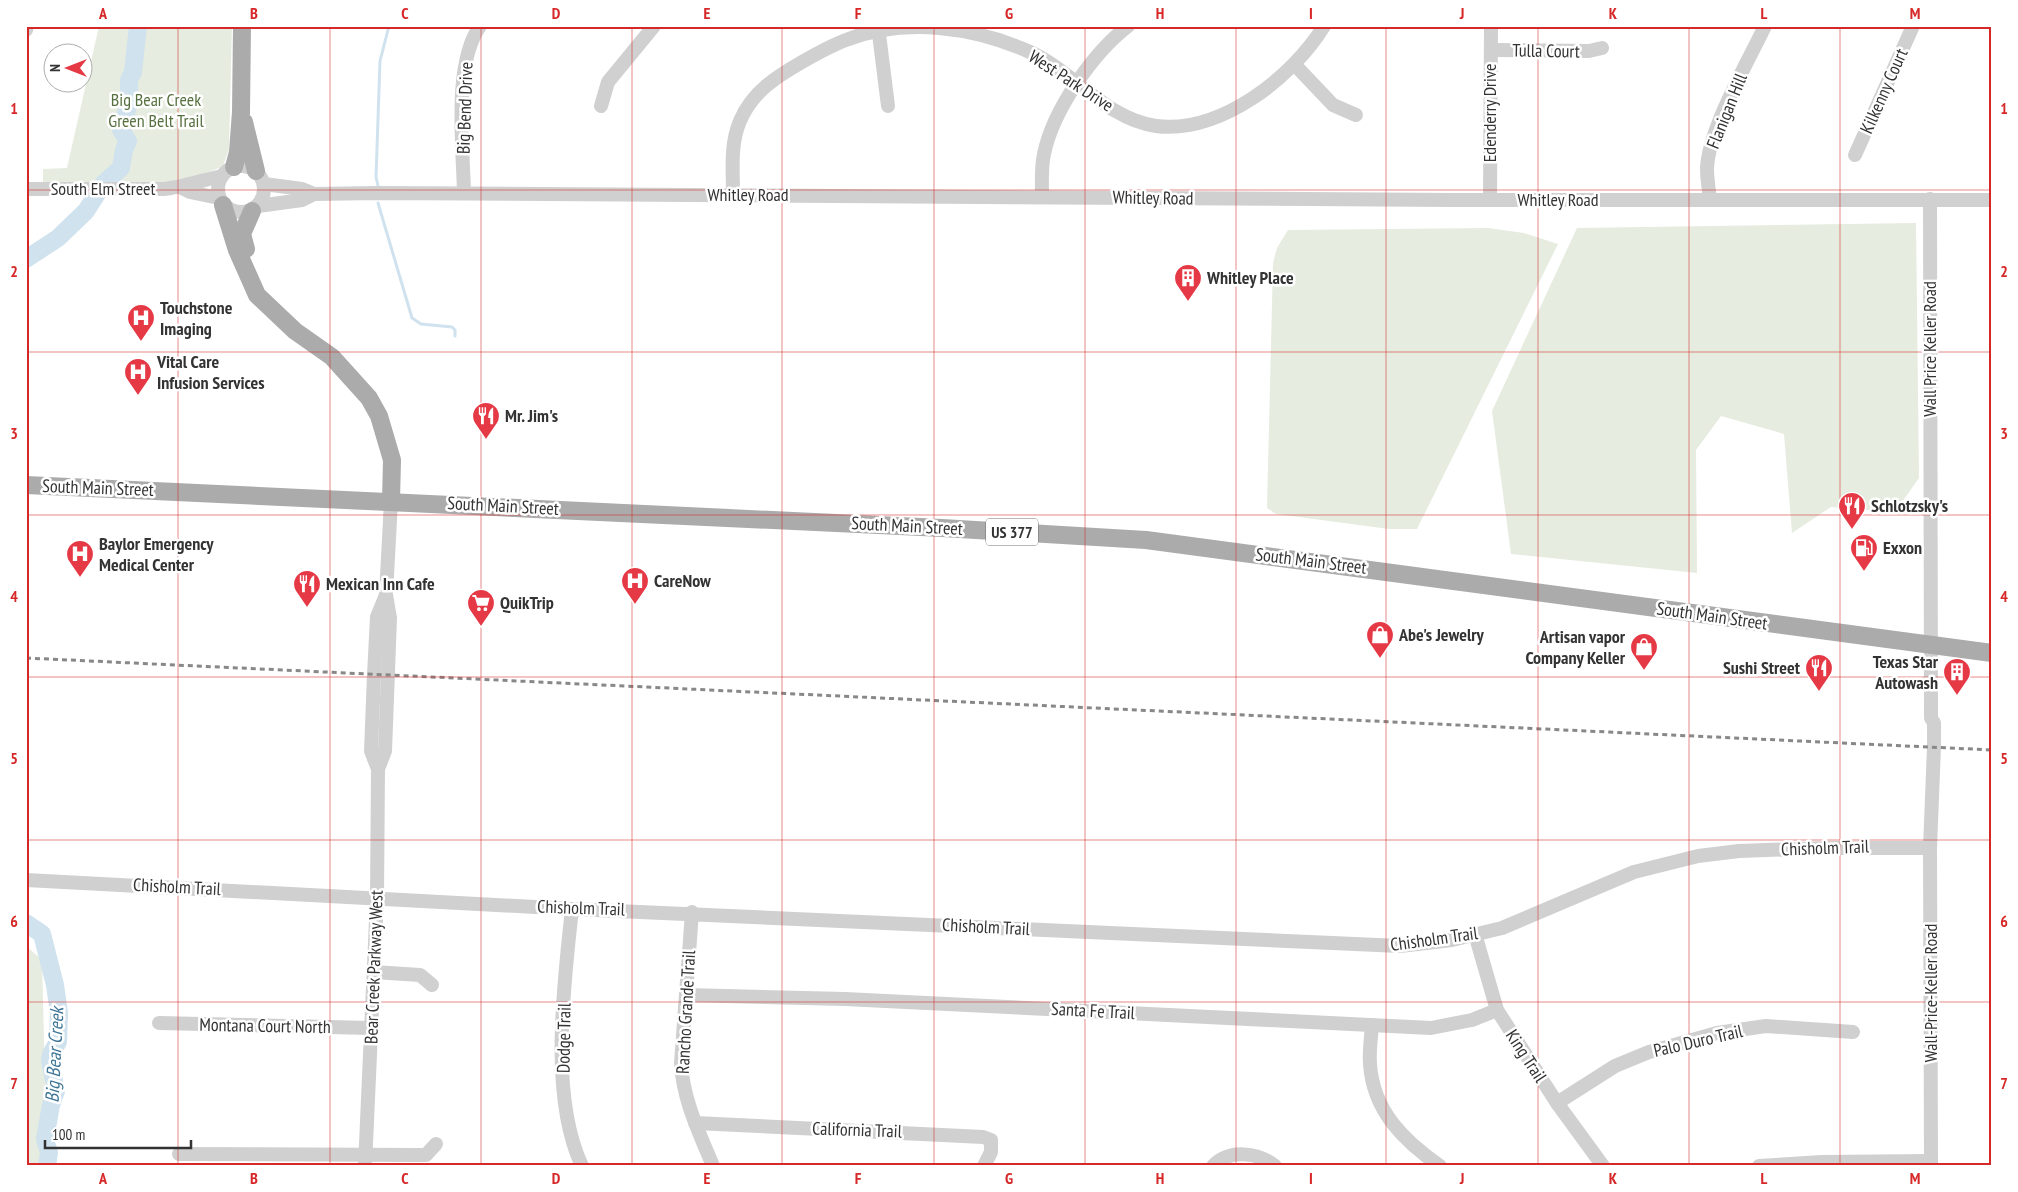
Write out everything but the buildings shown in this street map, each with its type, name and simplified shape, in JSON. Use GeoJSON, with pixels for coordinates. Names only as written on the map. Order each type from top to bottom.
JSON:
{"type":"FeatureCollection","features":[{"type":"Feature","properties":{"kind":"main road"},"geometry":{"type":"LineString","coordinates":[[228,172],[238,152],[241,112],[242,26]]}},
{"type":"Feature","properties":{"kind":"main road"},"geometry":{"type":"LineString","coordinates":[[241,112],[260,177]]}},
{"type":"Feature","properties":{"kind":"main road"},"geometry":{"type":"LineString","coordinates":[[221,201],[249,280],[257,295],[296,331],[332,356],[369,398],[379,416],[392,460],[391,501]]}},
{"type":"Feature","properties":{"kind":"main road"},"geometry":{"type":"LineString","coordinates":[[255,208],[242,234],[248,258],[264,290],[267,303]]}},
{"type":"Feature","properties":{"kind":"main road","name":"South Main Street"},"geometry":{"type":"LineString","coordinates":[[26,485],[942,528],[1146,540],[1992,653]]}},
{"type":"Feature","properties":{"kind":"street"},"geometry":{"type":"LineString","coordinates":[[26,30],[27,26]]}},
{"type":"Feature","properties":{"kind":"street","name":"Big Bend Drive"},"geometry":{"type":"LineString","coordinates":[[464,193],[463,68],[468,46],[480,26]]}},
{"type":"Feature","properties":{"kind":"street"},"geometry":{"type":"LineString","coordinates":[[601,106],[608,82],[654,26]]}},
{"type":"Feature","properties":{"kind":"street"},"geometry":{"type":"LineString","coordinates":[[1042,196],[1044,154],[1052,127],[1093,61],[1128,26]]}},
{"type":"Feature","properties":{"kind":"street","name":"West Park Drive"},"geometry":{"type":"LineString","coordinates":[[733,195],[736,133],[741,118],[762,88],[781,74],[825,49],[847,39],[878,29],[989,31],[1031,53],[1130,119],[1157,126],[1186,125],[1205,120],[1253,98],[1295,66],[1324,26]]}},
{"type":"Feature","properties":{"kind":"street","name":"Edenderry Drive"},"geometry":{"type":"LineString","coordinates":[[1490,200],[1491,26]]}},
{"type":"Feature","properties":{"kind":"street","name":"Flanigan Hill"},"geometry":{"type":"LineString","coordinates":[[1710,200],[1707,169],[1710,149],[1718,125],[1765,26]]}},
{"type":"Feature","properties":{"kind":"street","name":"Kilkenny Court"},"geometry":{"type":"LineString","coordinates":[[1855,155],[1913,26]]}},
{"type":"Feature","properties":{"kind":"street"},"geometry":{"type":"LineString","coordinates":[[878,29],[888,106]]}},
{"type":"Feature","properties":{"kind":"street","name":"Tulla Court"},"geometry":{"type":"LineString","coordinates":[[1491,50],[1589,51],[1602,48]]}},
{"type":"Feature","properties":{"kind":"street"},"geometry":{"type":"LineString","coordinates":[[1295,66],[1333,105],[1356,115]]}},
{"type":"Feature","properties":{"kind":"street"},"geometry":{"type":"LineString","coordinates":[[249,167],[260,177],[263,200],[255,208],[236,213],[221,201],[219,183],[228,172],[249,167]]}},
{"type":"Feature","properties":{"kind":"street","name":"South Elm Street"},"geometry":{"type":"LineString","coordinates":[[26,190],[122,190],[180,187],[228,172]]}},
{"type":"Feature","properties":{"kind":"street","name":"Whitley Road"},"geometry":{"type":"LineString","coordinates":[[260,177],[314,194],[464,193],[1490,200],[1992,200]]}},
{"type":"Feature","properties":{"kind":"street","name":"South Elm Street"},"geometry":{"type":"LineString","coordinates":[[180,187],[190,192],[221,201]]}},
{"type":"Feature","properties":{"kind":"street","name":"Whitley Road"},"geometry":{"type":"LineString","coordinates":[[255,208],[302,200],[314,194]]}},
{"type":"Feature","properties":{"kind":"street","name":"Wall Price Keller Road"},"geometry":{"type":"LineString","coordinates":[[1930,199],[1931,498]]}},
{"type":"Feature","properties":{"kind":"street","name":"Wall-Price-Keller Road"},"geometry":{"type":"LineString","coordinates":[[1931,498],[1932,646],[1931,718],[1928,723],[1927,807],[1930,820],[1931,1163]]}},
{"type":"Feature","properties":{"kind":"street","name":"Bear Creek Parkway West"},"geometry":{"type":"LineString","coordinates":[[365,1160],[377,898],[378,769],[385,752],[390,618],[386,595],[391,501]]}},
{"type":"Feature","properties":{"kind":"street","name":"Chisholm Trail"},"geometry":{"type":"LineString","coordinates":[[26,880],[572,909],[692,912],[1400,946],[1452,940],[1502,928],[1634,872],[1698,856],[1739,851],[1866,846],[1930,848]]}},
{"type":"Feature","properties":{"kind":"street","name":"Dodge Trail"},"geometry":{"type":"LineString","coordinates":[[572,909],[566,972],[564,1098],[567,1124],[582,1166]]}},
{"type":"Feature","properties":{"kind":"street","name":"Rancho Grande Trail"},"geometry":{"type":"LineString","coordinates":[[692,912],[681,1063],[682,1082],[695,1123],[713,1166]]}},
{"type":"Feature","properties":{"kind":"street","name":"King Trail"},"geometry":{"type":"LineString","coordinates":[[1475,934],[1497,1010],[1557,1103],[1603,1166]]}},
{"type":"Feature","properties":{"kind":"street"},"geometry":{"type":"LineString","coordinates":[[374,972],[420,975],[432,986]]}},
{"type":"Feature","properties":{"kind":"street","name":"Santa Fe Trail"},"geometry":{"type":"LineString","coordinates":[[687,995],[855,1000],[1431,1028],[1472,1020],[1497,1010]]}},
{"type":"Feature","properties":{"kind":"street","name":"Montana Court North"},"geometry":{"type":"LineString","coordinates":[[159,1023],[371,1028]]}},
{"type":"Feature","properties":{"kind":"street"},"geometry":{"type":"LineString","coordinates":[[1372,1025],[1370,1065],[1382,1110],[1390,1122],[1415,1149],[1440,1166]]}},
{"type":"Feature","properties":{"kind":"street","name":"Palo Duro Trail"},"geometry":{"type":"LineString","coordinates":[[1557,1103],[1615,1066],[1681,1042],[1717,1033],[1766,1026],[1852,1032]]}},
{"type":"Feature","properties":{"kind":"street","name":"California Trail"},"geometry":{"type":"LineString","coordinates":[[695,1123],[983,1137],[991,1140],[991,1152],[984,1166]]}},
{"type":"Feature","properties":{"kind":"street"},"geometry":{"type":"LineString","coordinates":[[178,1154],[365,1160],[426,1154],[436,1144]]}},
{"type":"Feature","properties":{"kind":"street"},"geometry":{"type":"LineString","coordinates":[[1213,1166],[1229,1156],[1241,1155],[1256,1156],[1275,1166]]}},
{"type":"Feature","properties":{"kind":"street"},"geometry":{"type":"LineString","coordinates":[[1759,1166],[1822,1162],[1931,1163]]}},
{"type":"Feature","properties":{"kind":"green space","name":"Big Bear Creek Green Belt Trail"},"geometry":{"type":"Polygon","coordinates":[[[99,26],[232,26],[229,149],[223,166],[179,181],[156,184],[112,187],[43,186],[43,169],[67,168],[84,92],[92,92],[92,57],[99,26]]]}},
{"type":"Feature","properties":{"kind":"green space"},"geometry":{"type":"Polygon","coordinates":[[[1916,223],[1919,478],[1895,512],[1831,507],[1792,533],[1784,434],[1721,416],[1696,450],[1697,573],[1511,554],[1492,411],[1577,228],[1916,223]]]}},
{"type":"Feature","properties":{"kind":"green space"},"geometry":{"type":"Polygon","coordinates":[[[1488,228],[1524,233],[1558,244],[1417,529],[1389,529],[1276,514],[1267,508],[1273,263],[1277,248],[1288,230],[1488,228]]]}},
{"type":"Feature","properties":{"kind":"green space"},"geometry":{"type":"Polygon","coordinates":[[[26,946],[42,960],[47,1166],[26,1166],[26,946]]]}},
{"type":"Feature","properties":{"kind":"waterway","name":"Big Bear Creek"},"geometry":{"type":"LineString","coordinates":[[26,259],[58,238],[86,211],[104,183],[121,168],[124,150],[128,141],[121,130],[129,103],[129,80],[133,72],[138,26]]}},
{"type":"Feature","properties":{"kind":"waterway"},"geometry":{"type":"LineString","coordinates":[[378,186],[376,177],[380,61],[389,26]]}},
{"type":"Feature","properties":{"kind":"waterway"},"geometry":{"type":"LineString","coordinates":[[378,203],[412,318],[421,324],[452,327],[455,330],[455,336]]}},
{"type":"Feature","properties":{"kind":"waterway","name":"Big Bear Creek"},"geometry":{"type":"LineString","coordinates":[[26,923],[42,934],[55,985],[59,1013],[58,1042],[51,1054],[50,1061],[56,1091],[51,1105],[45,1139],[49,1153],[47,1166]]}},
{"type":"Feature","properties":{"kind":"railway"},"geometry":{"type":"LineString","coordinates":[[26,658],[1992,750]]}},
{"type":"Feature","properties":{"kind":"place","name":"Whitley Place"},"geometry":{"type":"Point","coordinates":[1188,302]}},
{"type":"Feature","properties":{"kind":"place","name":"Touchstone Imaging"},"geometry":{"type":"Point","coordinates":[141,342]}},
{"type":"Feature","properties":{"kind":"place","name":"Vital Care Infusion Services"},"geometry":{"type":"Point","coordinates":[138,396]}},
{"type":"Feature","properties":{"kind":"place","name":"Mr. Jim's"},"geometry":{"type":"Point","coordinates":[486,440]}},
{"type":"Feature","properties":{"kind":"place","name":"Schlotzsky's"},"geometry":{"type":"Point","coordinates":[1852,530]}},
{"type":"Feature","properties":{"kind":"place","name":"Exxon"},"geometry":{"type":"Point","coordinates":[1864,572]}},
{"type":"Feature","properties":{"kind":"place","name":"Baylor Emergency Medical Center"},"geometry":{"type":"Point","coordinates":[80,578]}},
{"type":"Feature","properties":{"kind":"place","name":"CareNow"},"geometry":{"type":"Point","coordinates":[635,605]}},
{"type":"Feature","properties":{"kind":"place","name":"Mexican Inn Cafe"},"geometry":{"type":"Point","coordinates":[307,608]}},
{"type":"Feature","properties":{"kind":"place","name":"QuikTrip"},"geometry":{"type":"Point","coordinates":[481,627]}},
{"type":"Feature","properties":{"kind":"place","name":"Abe's Jewelry"},"geometry":{"type":"Point","coordinates":[1380,659]}},
{"type":"Feature","properties":{"kind":"place","name":"Artisan vapor Company Keller"},"geometry":{"type":"Point","coordinates":[1644,671]}},
{"type":"Feature","properties":{"kind":"place","name":"Sushi Street"},"geometry":{"type":"Point","coordinates":[1819,692]}},
{"type":"Feature","properties":{"kind":"place","name":"Texas Star Autowash"},"geometry":{"type":"Point","coordinates":[1957,696]}}]}
